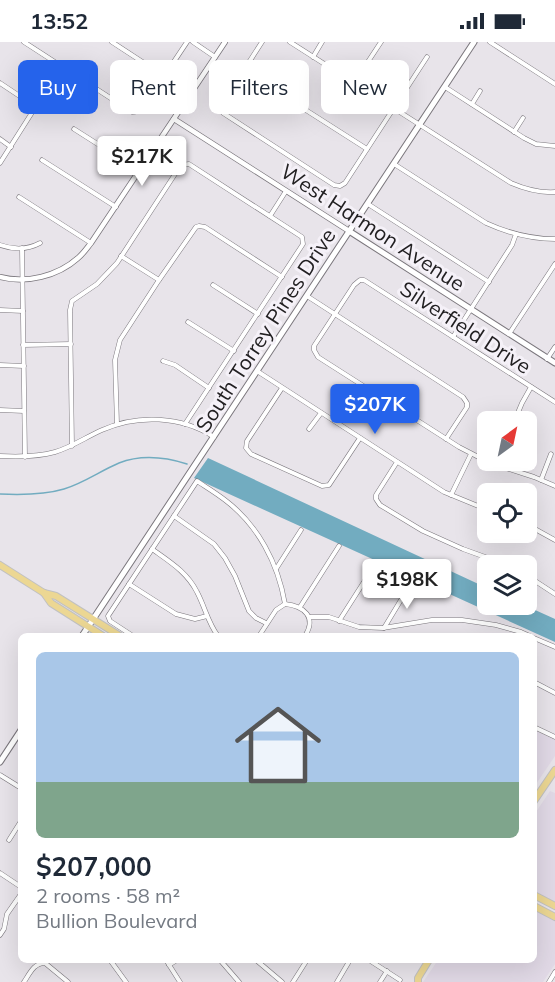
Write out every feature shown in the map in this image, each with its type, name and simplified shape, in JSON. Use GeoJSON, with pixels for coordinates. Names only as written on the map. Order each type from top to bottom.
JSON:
{"type":"FeatureCollection","features":[{"type":"Feature","properties":{"kind":"main road","name":"South Torrey Pines Drive"},"geometry":{"type":"LineString","coordinates":[[84,633],[474,42]]}},
{"type":"Feature","properties":{"kind":"main road","name":"West Harmon Avenue"},"geometry":{"type":"LineString","coordinates":[[350,231],[555,363]]}},
{"type":"Feature","properties":{"kind":"main road"},"geometry":{"type":"LineString","coordinates":[[0,566],[44,593],[56,596],[115,633]]}},
{"type":"Feature","properties":{"kind":"main road"},"geometry":{"type":"LineString","coordinates":[[44,593],[51,603],[98,633]]}},
{"type":"Feature","properties":{"kind":"main road"},"geometry":{"type":"LineString","coordinates":[[0,762],[18,735]]}},
{"type":"Feature","properties":{"kind":"main road"},"geometry":{"type":"LineString","coordinates":[[537,797],[555,770]]}},
{"type":"Feature","properties":{"kind":"main road"},"geometry":{"type":"LineString","coordinates":[[537,897],[555,906]]}},
{"type":"Feature","properties":{"kind":"main road"},"geometry":{"type":"LineString","coordinates":[[537,908],[555,917]]}},
{"type":"Feature","properties":{"kind":"main road"},"geometry":{"type":"LineString","coordinates":[[410,982],[412,979],[418,980],[427,963]]}},
{"type":"Feature","properties":{"kind":"street"},"geometry":{"type":"LineString","coordinates":[[24,42],[110,98]]}},
{"type":"Feature","properties":{"kind":"street"},"geometry":{"type":"LineString","coordinates":[[112,42],[140,60]]}},
{"type":"Feature","properties":{"kind":"street"},"geometry":{"type":"LineString","coordinates":[[175,60],[187,42]]}},
{"type":"Feature","properties":{"kind":"street"},"geometry":{"type":"LineString","coordinates":[[193,42],[215,57]]}},
{"type":"Feature","properties":{"kind":"street"},"geometry":{"type":"LineString","coordinates":[[0,277],[22,280],[41,278],[57,272],[80,257],[116,207],[225,42]]}},
{"type":"Feature","properties":{"kind":"street"},"geometry":{"type":"LineString","coordinates":[[262,42],[222,104],[221,110],[334,185],[340,186],[345,183],[391,114]]}},
{"type":"Feature","properties":{"kind":"street"},"geometry":{"type":"LineString","coordinates":[[290,42],[321,62]]}},
{"type":"Feature","properties":{"kind":"street"},"geometry":{"type":"LineString","coordinates":[[313,57],[322,42]]}},
{"type":"Feature","properties":{"kind":"street"},"geometry":{"type":"LineString","coordinates":[[369,60],[381,42]]}},
{"type":"Feature","properties":{"kind":"street"},"geometry":{"type":"LineString","coordinates":[[490,42],[555,84]]}},
{"type":"Feature","properties":{"kind":"street"},"geometry":{"type":"LineString","coordinates":[[409,85],[427,57]]}},
{"type":"Feature","properties":{"kind":"street"},"geometry":{"type":"LineString","coordinates":[[0,83],[33,107],[32,114],[0,163]]}},
{"type":"Feature","properties":{"kind":"street"},"geometry":{"type":"LineString","coordinates":[[445,87],[536,144],[555,146]]}},
{"type":"Feature","properties":{"kind":"street"},"geometry":{"type":"LineString","coordinates":[[472,104],[480,91]]}},
{"type":"Feature","properties":{"kind":"street"},"geometry":{"type":"LineString","coordinates":[[309,112],[367,149]]}},
{"type":"Feature","properties":{"kind":"street"},"geometry":{"type":"LineString","coordinates":[[402,114],[511,183],[533,191],[555,192]]}},
{"type":"Feature","properties":{"kind":"street","name":"West Harmon Avenue"},"geometry":{"type":"LineString","coordinates":[[174,118],[350,231]]}},
{"type":"Feature","properties":{"kind":"street"},"geometry":{"type":"LineString","coordinates":[[514,132],[523,118]]}},
{"type":"Feature","properties":{"kind":"street"},"geometry":{"type":"LineString","coordinates":[[75,129],[140,171]]}},
{"type":"Feature","properties":{"kind":"street"},"geometry":{"type":"LineString","coordinates":[[0,139],[11,147]]}},
{"type":"Feature","properties":{"kind":"street"},"geometry":{"type":"LineString","coordinates":[[42,160],[116,207]]}},
{"type":"Feature","properties":{"kind":"street"},"geometry":{"type":"LineString","coordinates":[[72,446],[70,310],[72,301],[105,277],[179,168],[189,164],[302,237],[304,241],[185,424]]}},
{"type":"Feature","properties":{"kind":"street"},"geometry":{"type":"LineString","coordinates":[[394,164],[486,223],[516,234],[539,239],[555,239]]}},
{"type":"Feature","properties":{"kind":"street"},"geometry":{"type":"LineString","coordinates":[[270,216],[286,190]]}},
{"type":"Feature","properties":{"kind":"street"},"geometry":{"type":"LineString","coordinates":[[19,197],[91,243]]}},
{"type":"Feature","properties":{"kind":"street"},"geometry":{"type":"LineString","coordinates":[[368,204],[489,282]]}},
{"type":"Feature","properties":{"kind":"street"},"geometry":{"type":"LineString","coordinates":[[117,424],[115,370],[117,349],[124,334],[193,230],[200,226],[205,227],[282,277]]}},
{"type":"Feature","properties":{"kind":"street"},"geometry":{"type":"LineString","coordinates":[[453,337],[512,245],[516,234]]}},
{"type":"Feature","properties":{"kind":"street"},"geometry":{"type":"LineString","coordinates":[[0,245],[22,248],[33,247],[40,243]]}},
{"type":"Feature","properties":{"kind":"street"},"geometry":{"type":"LineString","coordinates":[[22,248],[25,457]]}},
{"type":"Feature","properties":{"kind":"street"},"geometry":{"type":"LineString","coordinates":[[121,256],[159,280]]}},
{"type":"Feature","properties":{"kind":"street"},"geometry":{"type":"LineString","coordinates":[[509,334],[555,264]]}},
{"type":"Feature","properties":{"kind":"street","name":"Silverfield Drive"},"geometry":{"type":"LineString","coordinates":[[335,314],[354,285],[360,280],[369,282],[555,402]]}},
{"type":"Feature","properties":{"kind":"street"},"geometry":{"type":"LineString","coordinates":[[213,285],[258,314]]}},
{"type":"Feature","properties":{"kind":"street"},"geometry":{"type":"LineString","coordinates":[[307,296],[463,396],[467,406],[446,439]]}},
{"type":"Feature","properties":{"kind":"street"},"geometry":{"type":"LineString","coordinates":[[0,310],[23,311]]}},
{"type":"Feature","properties":{"kind":"street"},"geometry":{"type":"LineString","coordinates":[[335,314],[314,346],[318,357],[446,439],[477,456]]}},
{"type":"Feature","properties":{"kind":"street"},"geometry":{"type":"LineString","coordinates":[[189,322],[234,351]]}},
{"type":"Feature","properties":{"kind":"street"},"geometry":{"type":"LineString","coordinates":[[23,345],[71,344]]}},
{"type":"Feature","properties":{"kind":"street"},"geometry":{"type":"LineString","coordinates":[[547,358],[555,347]]}},
{"type":"Feature","properties":{"kind":"street"},"geometry":{"type":"LineString","coordinates":[[163,361],[175,365],[209,388]]}},
{"type":"Feature","properties":{"kind":"street"},"geometry":{"type":"LineString","coordinates":[[0,365],[24,366]]}},
{"type":"Feature","properties":{"kind":"street"},"geometry":{"type":"LineString","coordinates":[[257,371],[397,462],[451,495],[477,506]]}},
{"type":"Feature","properties":{"kind":"street"},"geometry":{"type":"LineString","coordinates":[[519,411],[531,387]]}},
{"type":"Feature","properties":{"kind":"street"},"geometry":{"type":"LineString","coordinates":[[282,388],[247,441],[246,448],[251,454],[326,486],[329,485],[360,438]]}},
{"type":"Feature","properties":{"kind":"street"},"geometry":{"type":"LineString","coordinates":[[0,410],[24,411]]}},
{"type":"Feature","properties":{"kind":"street"},"geometry":{"type":"LineString","coordinates":[[309,429],[321,413]]}},
{"type":"Feature","properties":{"kind":"street"},"geometry":{"type":"LineString","coordinates":[[0,456],[25,457],[54,452],[72,446],[117,424],[147,420],[165,420],[185,424],[214,437]]}},
{"type":"Feature","properties":{"kind":"street"},"geometry":{"type":"LineString","coordinates":[[451,495],[471,454]]}},
{"type":"Feature","properties":{"kind":"street"},"geometry":{"type":"LineString","coordinates":[[542,480],[551,454]]}},
{"type":"Feature","properties":{"kind":"street"},"geometry":{"type":"LineString","coordinates":[[397,462],[376,495],[380,505],[423,531],[480,555]]}},
{"type":"Feature","properties":{"kind":"street"},"geometry":{"type":"LineString","coordinates":[[520,471],[555,486]]}},
{"type":"Feature","properties":{"kind":"street"},"geometry":{"type":"LineString","coordinates":[[128,633],[110,621],[108,616],[197,481],[226,501],[250,524],[268,548],[282,583],[285,604]]}},
{"type":"Feature","properties":{"kind":"street"},"geometry":{"type":"LineString","coordinates":[[174,516],[213,544],[225,558],[235,576],[249,611],[266,623]]}},
{"type":"Feature","properties":{"kind":"street"},"geometry":{"type":"LineString","coordinates":[[537,529],[555,540]]}},
{"type":"Feature","properties":{"kind":"street"},"geometry":{"type":"LineString","coordinates":[[276,569],[301,530]]}},
{"type":"Feature","properties":{"kind":"street"},"geometry":{"type":"LineString","coordinates":[[300,608],[339,546]]}},
{"type":"Feature","properties":{"kind":"street"},"geometry":{"type":"LineString","coordinates":[[152,549],[179,567],[189,578],[216,633]]}},
{"type":"Feature","properties":{"kind":"street"},"geometry":{"type":"LineString","coordinates":[[339,621],[376,563]]}},
{"type":"Feature","properties":{"kind":"street"},"geometry":{"type":"LineString","coordinates":[[383,628],[413,580]]}},
{"type":"Feature","properties":{"kind":"street"},"geometry":{"type":"LineString","coordinates":[[537,582],[555,594]]}},
{"type":"Feature","properties":{"kind":"street"},"geometry":{"type":"LineString","coordinates":[[129,584],[176,614],[195,619],[207,616]]}},
{"type":"Feature","properties":{"kind":"street"},"geometry":{"type":"LineString","coordinates":[[261,633],[276,610],[285,604],[300,608],[309,617],[310,625],[306,633]]}},
{"type":"Feature","properties":{"kind":"street"},"geometry":{"type":"LineString","coordinates":[[309,617],[329,617],[359,627],[383,628],[432,620],[462,620],[496,625],[523,633]]}},
{"type":"Feature","properties":{"kind":"street"},"geometry":{"type":"LineString","coordinates":[[537,639],[555,647]]}},
{"type":"Feature","properties":{"kind":"street"},"geometry":{"type":"LineString","coordinates":[[537,684],[555,693]]}},
{"type":"Feature","properties":{"kind":"street"},"geometry":{"type":"LineString","coordinates":[[537,728],[555,737]]}},
{"type":"Feature","properties":{"kind":"street"},"geometry":{"type":"LineString","coordinates":[[0,775],[18,786]]}},
{"type":"Feature","properties":{"kind":"street"},"geometry":{"type":"LineString","coordinates":[[9,840],[18,826]]}},
{"type":"Feature","properties":{"kind":"street"},"geometry":{"type":"LineString","coordinates":[[0,873],[18,885]]}},
{"type":"Feature","properties":{"kind":"street"},"geometry":{"type":"LineString","coordinates":[[0,935],[7,914],[18,898]]}},
{"type":"Feature","properties":{"kind":"street"},"geometry":{"type":"LineString","coordinates":[[24,982],[34,966],[41,963],[45,963],[68,982]]}},
{"type":"Feature","properties":{"kind":"street"},"geometry":{"type":"LineString","coordinates":[[112,963],[126,982]]}},
{"type":"Feature","properties":{"kind":"street"},"geometry":{"type":"LineString","coordinates":[[172,963],[169,965],[180,982]]}},
{"type":"Feature","properties":{"kind":"street"},"geometry":{"type":"LineString","coordinates":[[223,963],[239,982]]}},
{"type":"Feature","properties":{"kind":"street"},"geometry":{"type":"LineString","coordinates":[[261,963],[282,982]]}},
{"type":"Feature","properties":{"kind":"street"},"geometry":{"type":"LineString","coordinates":[[293,982],[305,963]]}},
{"type":"Feature","properties":{"kind":"street"},"geometry":{"type":"LineString","coordinates":[[336,982],[348,963]]}},
{"type":"Feature","properties":{"kind":"street"},"geometry":{"type":"LineString","coordinates":[[374,963],[400,980]]}},
{"type":"Feature","properties":{"kind":"street"},"geometry":{"type":"LineString","coordinates":[[380,982],[387,971]]}},
{"type":"Feature","properties":{"kind":"street"},"geometry":{"type":"LineString","coordinates":[[549,982],[555,972]]}},
{"type":"Feature","properties":{"kind":"shaded area"},"geometry":{"type":"Polygon","coordinates":[[[537,731],[555,740],[555,756],[537,783],[537,731]]]}},
{"type":"Feature","properties":{"kind":"shaded area"},"geometry":{"type":"Polygon","coordinates":[[[550,791],[555,793],[555,902],[537,893],[537,810],[550,791]]]}},
{"type":"Feature","properties":{"kind":"shaded area"},"geometry":{"type":"Polygon","coordinates":[[[537,912],[555,921],[555,964],[543,982],[423,982],[436,963],[537,963],[537,912]]]}},
{"type":"Feature","properties":{"kind":"water"},"geometry":{"type":"Polygon","coordinates":[[[208,458],[477,583],[477,607],[194,478],[208,458]]]}},
{"type":"Feature","properties":{"kind":"water"},"geometry":{"type":"Polygon","coordinates":[[[537,611],[555,619],[555,642],[496,615],[537,615],[537,611]]]}},
{"type":"Feature","properties":{"kind":"waterway"},"geometry":{"type":"LineString","coordinates":[[0,494],[32,494],[64,489],[119,463],[136,458],[162,458],[187,464]]}}]}
